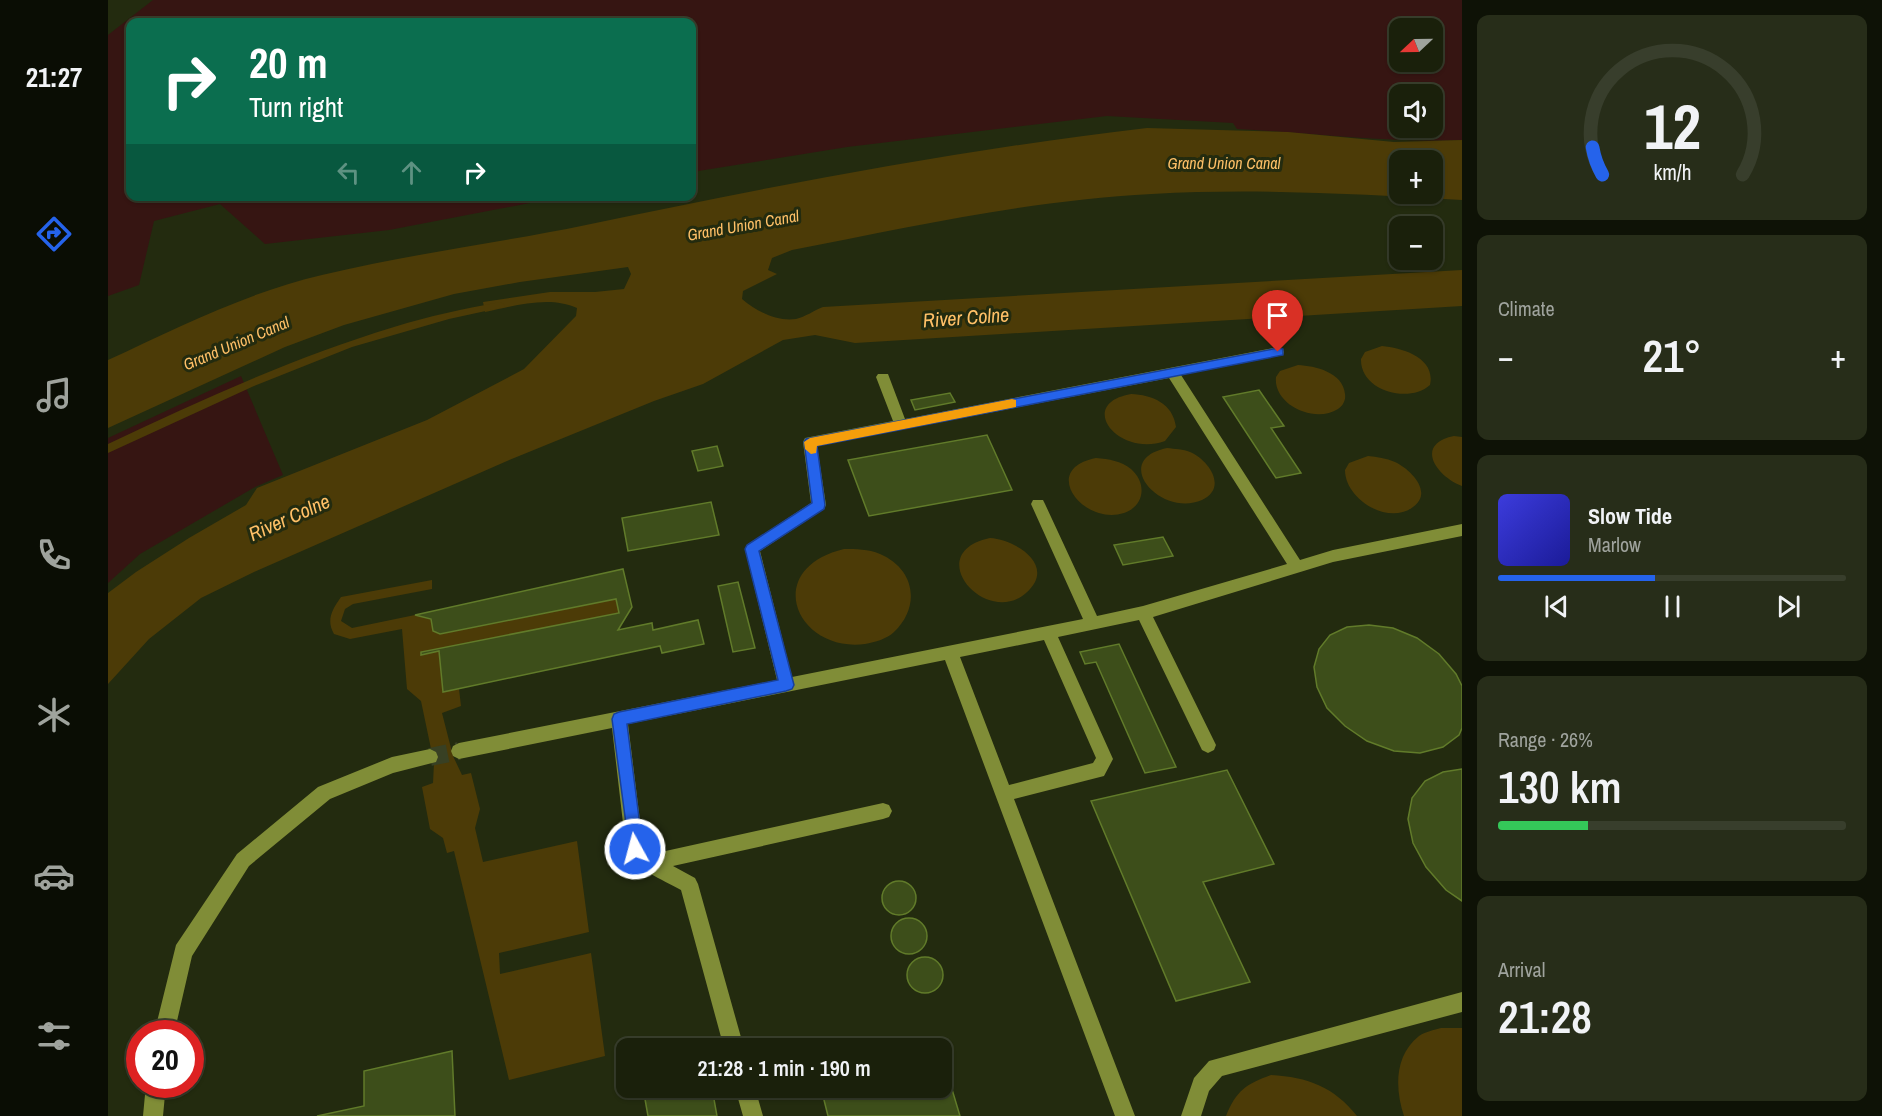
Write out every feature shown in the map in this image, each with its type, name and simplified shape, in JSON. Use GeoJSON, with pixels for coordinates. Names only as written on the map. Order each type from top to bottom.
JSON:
{"type":"FeatureCollection","features":[{"type":"Feature","properties":{"kind":"lane"},"geometry":{"type":"LineString","coordinates":[[786,685],[752,549],[819,505],[810,442],[1278,352]]}},
{"type":"Feature","properties":{"kind":"lane"},"geometry":{"type":"LineString","coordinates":[[1173,373],[1297,567]]}},
{"type":"Feature","properties":{"kind":"lane"},"geometry":{"type":"LineString","coordinates":[[883,377],[901,425]]}},
{"type":"Feature","properties":{"kind":"lane"},"geometry":{"type":"LineString","coordinates":[[1038,504],[1092,622]]}},
{"type":"Feature","properties":{"kind":"lane"},"geometry":{"type":"LineString","coordinates":[[459,751],[1143,612],[1333,556],[1462,530]]}},
{"type":"Feature","properties":{"kind":"lane"},"geometry":{"type":"LineString","coordinates":[[1143,612],[1208,744]]}},
{"type":"Feature","properties":{"kind":"lane"},"geometry":{"type":"LineString","coordinates":[[1003,794],[1098,770],[1104,759],[1048,631]]}},
{"type":"Feature","properties":{"kind":"lane"},"geometry":{"type":"LineString","coordinates":[[950,652],[1125,1116]]}},
{"type":"Feature","properties":{"kind":"lane"},"geometry":{"type":"LineString","coordinates":[[619,719],[635,849],[649,863],[689,884],[731,1038]]}},
{"type":"Feature","properties":{"kind":"lane"},"geometry":{"type":"LineString","coordinates":[[167,1020],[183,952],[243,860],[324,793],[392,765],[430,757]]}},
{"type":"Feature","properties":{"kind":"lane"},"geometry":{"type":"LineString","coordinates":[[649,863],[884,811]]}},
{"type":"Feature","properties":{"kind":"lane"},"geometry":{"type":"LineString","coordinates":[[1191,1116],[1202,1086],[1216,1068],[1462,1002]]}},
{"type":"Feature","properties":{"kind":"lane"},"geometry":{"type":"LineString","coordinates":[[153,1116],[155,1098]]}},
{"type":"Feature","properties":{"kind":"lane"},"geometry":{"type":"LineString","coordinates":[[748,1098],[753,1116]]}},
{"type":"Feature","properties":{"kind":"shaded area"},"geometry":{"type":"Polygon","coordinates":[[[153,0],[1462,0],[1462,140],[1350,137],[1237,129],[1233,123],[1107,116],[847,147],[696,171],[696,18],[130,18],[153,0]]]}},
{"type":"Feature","properties":{"kind":"shaded area"},"geometry":{"type":"Polygon","coordinates":[[[126,21],[126,201],[540,201],[389,230],[265,244],[220,204],[154,221],[139,285],[108,296],[108,35],[126,21]]]}},
{"type":"Feature","properties":{"kind":"shaded area"},"geometry":{"type":"Polygon","coordinates":[[[241,376],[283,475],[255,487],[140,554],[108,583],[108,438],[241,376]]]}},
{"type":"Feature","properties":{"kind":"water"},"geometry":{"type":"Polygon","coordinates":[[[1147,128],[1288,132],[1394,142],[1462,140],[1462,200],[1443,199],[1443,150],[1389,150],[1389,196],[1191,192],[1107,197],[1016,208],[792,250],[772,258],[768,270],[777,274],[743,291],[742,299],[767,315],[782,319],[796,319],[823,307],[1462,270],[1462,306],[855,343],[815,335],[783,340],[703,384],[654,401],[507,461],[254,572],[201,598],[149,639],[108,684],[108,593],[189,538],[246,505],[257,488],[427,420],[524,369],[576,316],[577,308],[555,302],[543,302],[485,312],[483,302],[550,292],[595,292],[624,289],[631,274],[628,267],[520,282],[454,294],[344,325],[285,347],[108,428],[108,360],[240,301],[322,275],[726,196],[1006,147],[1147,128]]]}},
{"type":"Feature","properties":{"kind":"water"},"geometry":{"type":"Polygon","coordinates":[[[1382,346],[1408,352],[1423,361],[1431,376],[1430,385],[1421,391],[1399,394],[1387,391],[1368,379],[1361,359],[1365,352],[1382,346]]]}},
{"type":"Feature","properties":{"kind":"water"},"geometry":{"type":"Polygon","coordinates":[[[1298,365],[1320,369],[1334,375],[1339,380],[1343,386],[1345,401],[1338,409],[1329,413],[1307,413],[1297,409],[1281,396],[1276,377],[1280,371],[1298,365]]]}},
{"type":"Feature","properties":{"kind":"water"},"geometry":{"type":"Polygon","coordinates":[[[1131,394],[1154,399],[1171,412],[1176,427],[1165,441],[1148,444],[1132,442],[1119,436],[1110,428],[1105,418],[1106,408],[1114,400],[1131,394]]]}},
{"type":"Feature","properties":{"kind":"water"},"geometry":{"type":"Polygon","coordinates":[[[1454,436],[1462,437],[1462,486],[1444,475],[1433,460],[1432,453],[1435,446],[1442,440],[1454,436]]]}},
{"type":"Feature","properties":{"kind":"water"},"geometry":{"type":"Polygon","coordinates":[[[1167,448],[1187,451],[1204,461],[1213,474],[1215,482],[1210,495],[1202,500],[1186,503],[1171,501],[1158,495],[1147,485],[1142,474],[1142,464],[1150,454],[1167,448]]]}},
{"type":"Feature","properties":{"kind":"water"},"geometry":{"type":"Polygon","coordinates":[[[1368,456],[1395,462],[1413,475],[1418,482],[1421,495],[1413,507],[1403,512],[1380,511],[1360,499],[1352,491],[1345,470],[1349,463],[1368,456]]]}},
{"type":"Feature","properties":{"kind":"water"},"geometry":{"type":"Polygon","coordinates":[[[1096,458],[1119,462],[1136,475],[1140,481],[1141,494],[1140,500],[1131,510],[1109,515],[1094,511],[1082,504],[1073,494],[1069,484],[1071,473],[1079,464],[1096,458]]]}},
{"type":"Feature","properties":{"kind":"water"},"geometry":{"type":"Polygon","coordinates":[[[990,538],[1021,549],[1030,556],[1035,564],[1037,573],[1034,583],[1026,593],[1010,601],[994,601],[979,595],[967,584],[960,571],[960,558],[970,546],[990,538]]]}},
{"type":"Feature","properties":{"kind":"water"},"geometry":{"type":"Polygon","coordinates":[[[844,549],[866,550],[880,554],[901,569],[907,578],[911,600],[903,622],[894,632],[877,641],[865,644],[841,643],[821,636],[806,623],[798,607],[796,590],[803,574],[818,559],[844,549]]]}},
{"type":"Feature","properties":{"kind":"water"},"geometry":{"type":"Polygon","coordinates":[[[432,580],[432,589],[353,604],[345,609],[341,621],[352,628],[415,615],[431,619],[433,631],[440,634],[616,599],[619,613],[421,653],[421,655],[439,651],[443,692],[459,689],[461,706],[442,713],[453,756],[462,775],[471,773],[480,809],[475,828],[483,862],[577,841],[589,932],[499,953],[500,974],[591,953],[605,1056],[509,1080],[454,851],[447,853],[443,838],[430,829],[422,787],[433,783],[434,763],[421,701],[407,689],[402,629],[350,639],[334,634],[330,624],[331,615],[341,597],[432,580]]]}},
{"type":"Feature","properties":{"kind":"water"},"geometry":{"type":"Polygon","coordinates":[[[1441,1028],[1462,1028],[1462,1116],[1404,1116],[1398,1084],[1405,1053],[1419,1036],[1441,1028]]]}},
{"type":"Feature","properties":{"kind":"water"},"geometry":{"type":"Polygon","coordinates":[[[1271,1075],[1297,1078],[1319,1085],[1339,1098],[1357,1116],[1226,1116],[1238,1094],[1248,1085],[1271,1075]]]}},
{"type":"Feature","properties":{"kind":"building"},"geometry":{"type":"Polygon","coordinates":[[[1259,390],[1284,426],[1271,428],[1301,473],[1276,478],[1223,397],[1259,390]]]}},
{"type":"Feature","properties":{"kind":"building"},"geometry":{"type":"Polygon","coordinates":[[[950,393],[955,402],[915,410],[911,400],[950,393]]]}},
{"type":"Feature","properties":{"kind":"building"},"geometry":{"type":"Polygon","coordinates":[[[987,435],[1012,490],[869,516],[848,460],[987,435]]]}},
{"type":"Feature","properties":{"kind":"building"},"geometry":{"type":"Polygon","coordinates":[[[717,446],[723,466],[698,471],[692,451],[717,446]]]}},
{"type":"Feature","properties":{"kind":"building"},"geometry":{"type":"Polygon","coordinates":[[[711,502],[719,535],[628,551],[622,518],[711,502]]]}},
{"type":"Feature","properties":{"kind":"building"},"geometry":{"type":"Polygon","coordinates":[[[1163,537],[1173,556],[1123,565],[1114,545],[1163,537]]]}},
{"type":"Feature","properties":{"kind":"building"},"geometry":{"type":"Polygon","coordinates":[[[623,569],[632,607],[618,630],[652,623],[653,630],[698,620],[704,644],[662,653],[660,646],[443,692],[439,651],[421,655],[421,652],[619,613],[616,599],[440,634],[433,631],[431,619],[415,615],[623,569]]]}},
{"type":"Feature","properties":{"kind":"building"},"geometry":{"type":"Polygon","coordinates":[[[738,582],[755,648],[733,652],[718,586],[738,582]]]}},
{"type":"Feature","properties":{"kind":"building"},"geometry":{"type":"Polygon","coordinates":[[[1369,625],[1393,628],[1417,638],[1439,654],[1456,674],[1462,686],[1462,728],[1459,735],[1443,747],[1420,753],[1394,751],[1367,741],[1345,726],[1327,708],[1317,687],[1314,667],[1319,649],[1330,635],[1347,627],[1369,625]]]}},
{"type":"Feature","properties":{"kind":"building"},"geometry":{"type":"Polygon","coordinates":[[[1119,644],[1176,767],[1145,773],[1096,662],[1085,664],[1080,652],[1119,644]]]}},
{"type":"Feature","properties":{"kind":"building"},"geometry":{"type":"Polygon","coordinates":[[[1462,769],[1462,901],[1446,890],[1426,867],[1413,843],[1408,819],[1412,798],[1425,781],[1443,772],[1462,769]]]}},
{"type":"Feature","properties":{"kind":"building"},"geometry":{"type":"Polygon","coordinates":[[[1227,770],[1274,864],[1203,882],[1250,982],[1176,1001],[1091,801],[1227,770]]]}},
{"type":"Feature","properties":{"kind":"building"},"geometry":{"type":"Polygon","coordinates":[[[899,881],[911,886],[916,898],[911,910],[899,915],[887,910],[882,898],[887,886],[899,881]]]}},
{"type":"Feature","properties":{"kind":"building"},"geometry":{"type":"Polygon","coordinates":[[[909,918],[922,923],[927,936],[922,949],[909,954],[896,949],[891,936],[896,923],[909,918]]]}},
{"type":"Feature","properties":{"kind":"building"},"geometry":{"type":"Polygon","coordinates":[[[925,957],[938,962],[943,975],[938,988],[925,993],[912,988],[907,975],[912,962],[925,957]]]}},
{"type":"Feature","properties":{"kind":"building"},"geometry":{"type":"Polygon","coordinates":[[[452,1051],[455,1116],[317,1116],[364,1106],[364,1071],[452,1051]]]}},
{"type":"Feature","properties":{"kind":"building"},"geometry":{"type":"Polygon","coordinates":[[[952,1089],[960,1116],[828,1116],[824,1098],[952,1098],[952,1089]]]}},
{"type":"Feature","properties":{"kind":"building"},"geometry":{"type":"Polygon","coordinates":[[[645,1098],[714,1098],[717,1116],[648,1116],[645,1098]]]}},
{"type":"Feature","properties":{"kind":"waterway"},"geometry":{"type":"LineString","coordinates":[[108,449],[202,404],[299,363],[398,329],[449,315],[500,305]]}},
{"type":"Feature","properties":{"kind":"tunnel"},"geometry":{"type":"LineString","coordinates":[[430,757],[459,751]]}},
{"type":"Feature","properties":{"kind":"slow traffic"},"geometry":{"type":"LineString","coordinates":[[811,449],[810,442],[1012,403]]}},
{"type":"Feature","properties":{"kind":"route"},"geometry":{"type":"LineString","coordinates":[[635,849],[619,719],[786,685],[752,549],[819,505],[810,442],[1278,352]]}},
{"type":"Feature","properties":{"kind":"water label","name":"Grand Union Canal"},"geometry":{"type":"Point","coordinates":[1224,163]}},
{"type":"Feature","properties":{"kind":"water label","name":"Grand Union Canal"},"geometry":{"type":"Point","coordinates":[743,225]}},
{"type":"Feature","properties":{"kind":"water label","name":"River Colne"},"geometry":{"type":"Point","coordinates":[966,317]}},
{"type":"Feature","properties":{"kind":"water label","name":"Grand Union Canal"},"geometry":{"type":"Point","coordinates":[236,343]}},
{"type":"Feature","properties":{"kind":"water label","name":"River Colne"},"geometry":{"type":"Point","coordinates":[289,517]}}]}
